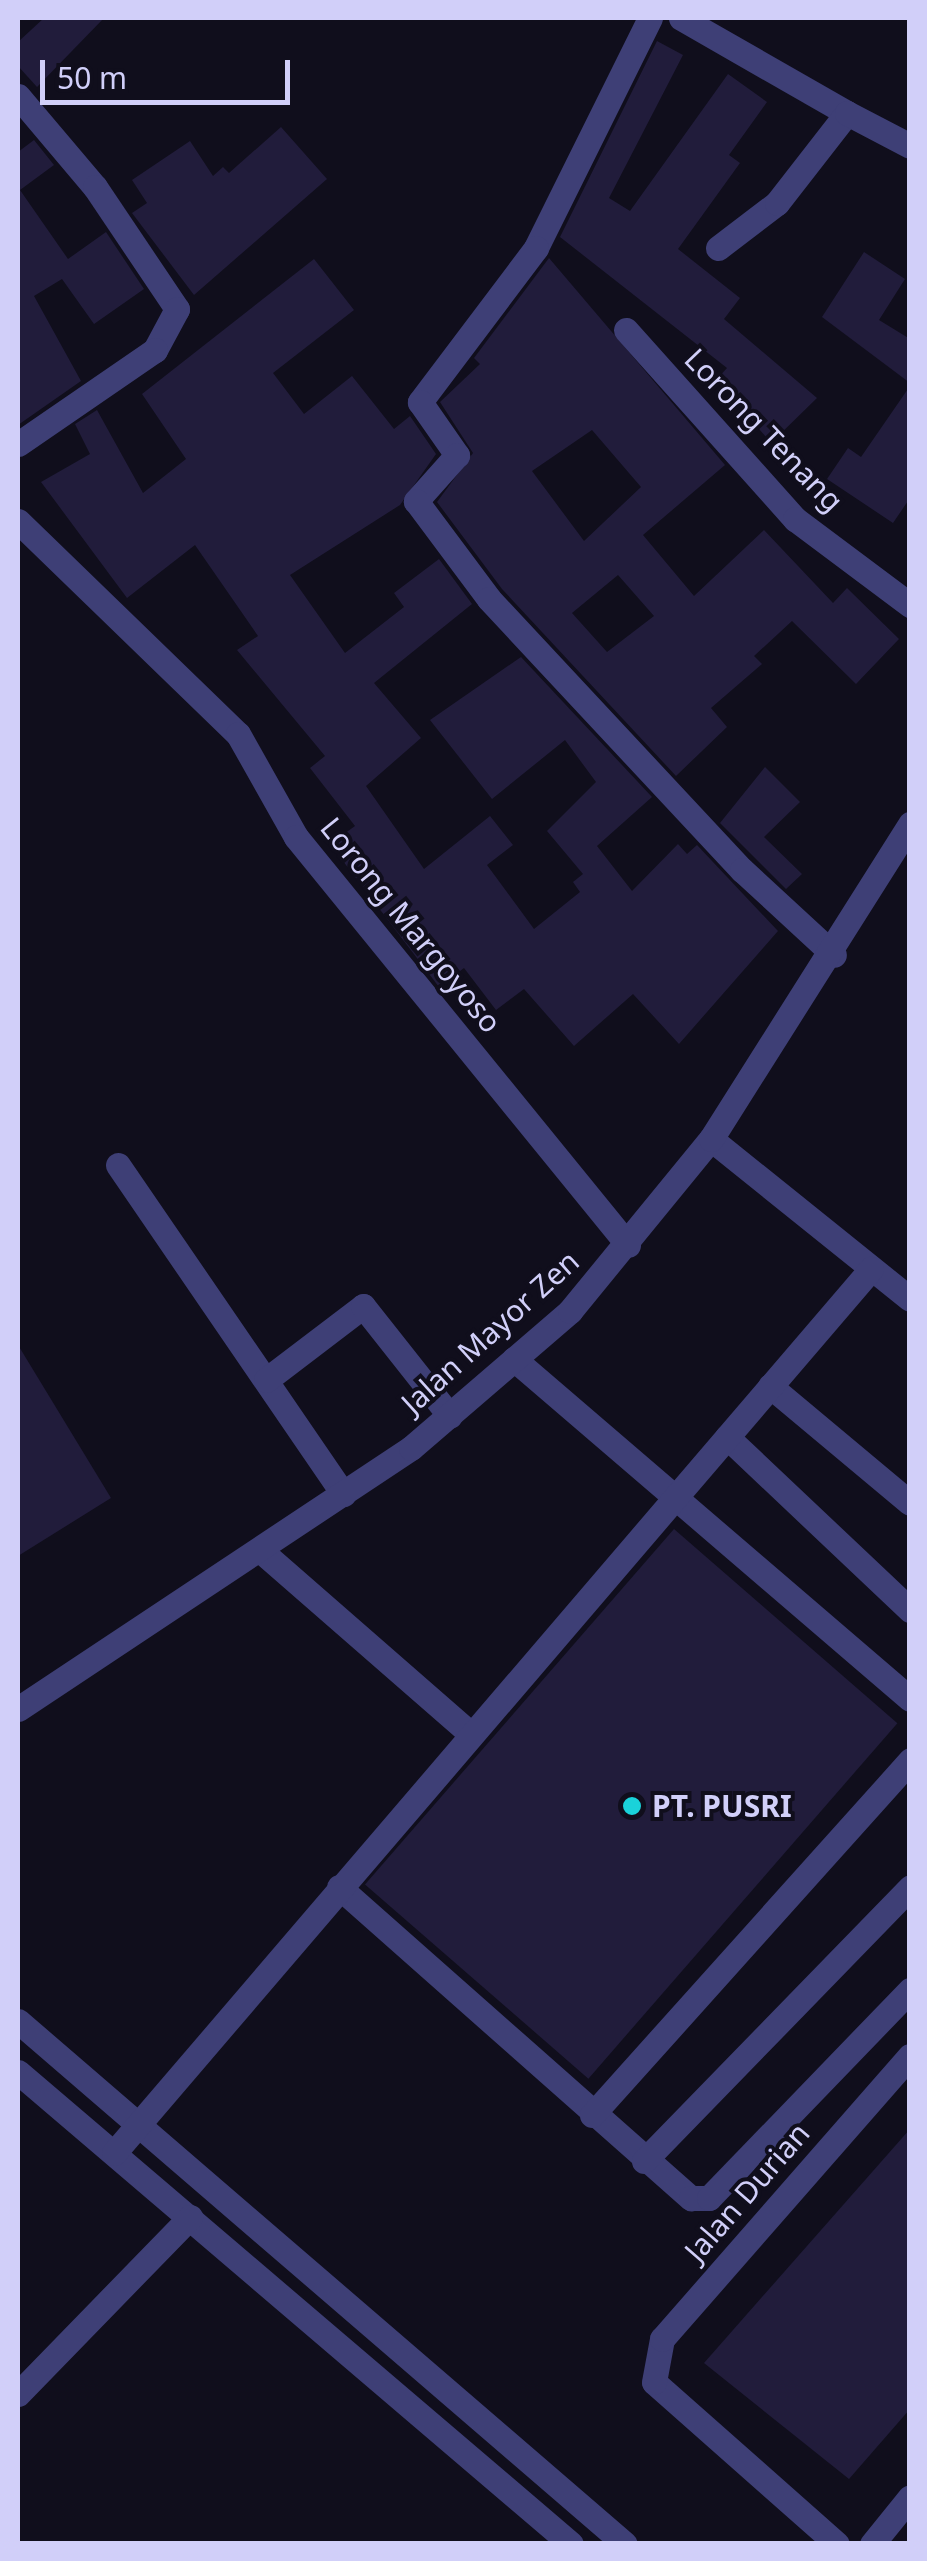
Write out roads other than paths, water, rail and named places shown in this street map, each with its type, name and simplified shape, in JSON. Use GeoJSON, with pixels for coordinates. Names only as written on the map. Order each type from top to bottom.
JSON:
{"type":"FeatureCollection","features":[{"type":"Feature","properties":{"kind":"street"},"geometry":{"type":"LineString","coordinates":[[650,18],[536,248],[420,402],[457,454],[416,501],[489,599],[742,870],[834,955]]}},
{"type":"Feature","properties":{"kind":"street"},"geometry":{"type":"LineString","coordinates":[[681,18],[910,146]]}},
{"type":"Feature","properties":{"kind":"street"},"geometry":{"type":"LineString","coordinates":[[18,96],[95,186],[177,308],[155,350],[18,444]]}},
{"type":"Feature","properties":{"kind":"street"},"geometry":{"type":"LineString","coordinates":[[718,248],[777,203],[847,113]]}},
{"type":"Feature","properties":{"kind":"street","name":"Lorong Tenang"},"geometry":{"type":"LineString","coordinates":[[626,330],[795,519],[910,605]]}},
{"type":"Feature","properties":{"kind":"street","name":"Lorong Margoyoso"},"geometry":{"type":"LineString","coordinates":[[18,521],[238,734],[296,836],[628,1245]]}},
{"type":"Feature","properties":{"kind":"street","name":"Jalan Mayor Zen"},"geometry":{"type":"LineString","coordinates":[[18,1708],[343,1494],[450,1416],[514,1359],[628,1245],[710,1139],[834,955],[910,824]]}},
{"type":"Feature","properties":{"kind":"street"},"geometry":{"type":"LineString","coordinates":[[710,1139],[910,1299]]}},
{"type":"Feature","properties":{"kind":"street"},"geometry":{"type":"LineString","coordinates":[[118,1165],[343,1494]]}},
{"type":"Feature","properties":{"kind":"street"},"geometry":{"type":"LineString","coordinates":[[114,2153],[871,1269]]}},
{"type":"Feature","properties":{"kind":"street"},"geometry":{"type":"LineString","coordinates":[[266,1380],[363,1306],[450,1416]]}},
{"type":"Feature","properties":{"kind":"street"},"geometry":{"type":"LineString","coordinates":[[514,1359],[679,1492],[910,1699]]}},
{"type":"Feature","properties":{"kind":"street"},"geometry":{"type":"LineString","coordinates":[[770,1386],[910,1503]]}},
{"type":"Feature","properties":{"kind":"street"},"geometry":{"type":"LineString","coordinates":[[727,1437],[910,1610]]}},
{"type":"Feature","properties":{"kind":"street"},"geometry":{"type":"LineString","coordinates":[[260,1550],[471,1734]]}},
{"type":"Feature","properties":{"kind":"street"},"geometry":{"type":"LineString","coordinates":[[592,2114],[910,1760]]}},
{"type":"Feature","properties":{"kind":"street"},"geometry":{"type":"LineString","coordinates":[[339,1887],[644,2161],[691,2198],[708,2198],[910,1990]]}},
{"type":"Feature","properties":{"kind":"street"},"geometry":{"type":"LineString","coordinates":[[644,2161],[910,1887]]}},
{"type":"Feature","properties":{"kind":"street"},"geometry":{"type":"LineString","coordinates":[[18,2020],[136,2126],[625,2544]]}},
{"type":"Feature","properties":{"kind":"street","name":"Jalan Durian"},"geometry":{"type":"LineString","coordinates":[[837,2544],[654,2382],[662,2338],[910,2056]]}},
{"type":"Feature","properties":{"kind":"street"},"geometry":{"type":"LineString","coordinates":[[18,2072],[571,2544]]}},
{"type":"Feature","properties":{"kind":"street"},"geometry":{"type":"LineString","coordinates":[[18,2394],[190,2217]]}},
{"type":"Feature","properties":{"kind":"street"},"geometry":{"type":"LineString","coordinates":[[872,2544],[910,2498]]}},
{"type":"Feature","properties":{"kind":"place","name":"PT. PUSRI"},"geometry":{"type":"Point","coordinates":[632,1806]}}]}
